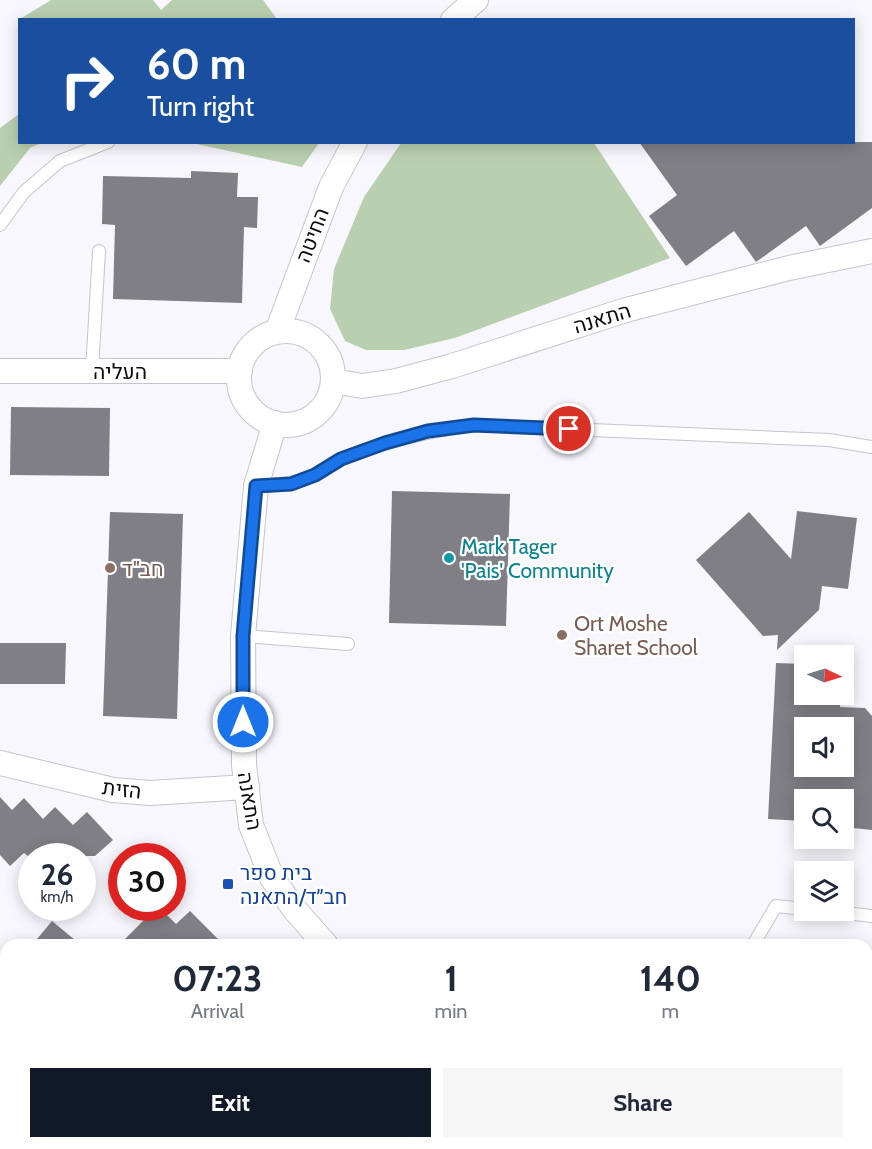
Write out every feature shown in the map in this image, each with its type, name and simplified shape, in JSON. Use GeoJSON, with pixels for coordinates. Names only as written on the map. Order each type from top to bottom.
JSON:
{"type":"FeatureCollection","features":[{"type":"Feature","properties":{"kind":"street"},"geometry":{"type":"LineString","coordinates":[[455,18],[476,0]]}},
{"type":"Feature","properties":{"kind":"street","name":"החיטה"},"geometry":{"type":"LineString","coordinates":[[277,332],[331,187],[354,144]]}},
{"type":"Feature","properties":{"kind":"street","name":"התאנה"},"geometry":{"type":"LineString","coordinates":[[333,381],[362,386],[396,381],[452,366],[626,310],[789,268],[872,251]]}},
{"type":"Feature","properties":{"kind":"street"},"geometry":{"type":"LineString","coordinates":[[292,331],[317,342],[326,353],[332,366],[333,381],[330,394],[314,416],[301,422],[275,423],[262,418],[244,398],[240,385],[240,371],[244,357],[252,345],[277,332],[292,331]]}},
{"type":"Feature","properties":{"kind":"street","name":"העליה"},"geometry":{"type":"LineString","coordinates":[[0,371],[240,371]]}},
{"type":"Feature","properties":{"kind":"street","name":"התאנה"},"geometry":{"type":"LineString","coordinates":[[275,423],[256,486],[243,636],[244,765],[251,825],[272,878],[295,910],[321,939]]}},
{"type":"Feature","properties":{"kind":"street","name":"הזית"},"geometry":{"type":"LineString","coordinates":[[0,763],[113,790],[150,793],[247,787]]}},
{"type":"Feature","properties":{"kind":"lane"},"geometry":{"type":"LineString","coordinates":[[0,225],[24,192],[60,161],[103,144]]}},
{"type":"Feature","properties":{"kind":"lane"},"geometry":{"type":"LineString","coordinates":[[92,371],[99,252]]}},
{"type":"Feature","properties":{"kind":"lane"},"geometry":{"type":"LineString","coordinates":[[256,486],[291,484],[315,475],[341,459],[385,443],[428,431],[474,425],[828,440],[872,447]]}},
{"type":"Feature","properties":{"kind":"lane"},"geometry":{"type":"LineString","coordinates":[[243,636],[348,644]]}},
{"type":"Feature","properties":{"kind":"lane"},"geometry":{"type":"LineString","coordinates":[[757,939],[776,906],[794,908]]}},
{"type":"Feature","properties":{"kind":"lane"},"geometry":{"type":"LineString","coordinates":[[854,914],[872,916]]}},
{"type":"Feature","properties":{"kind":"green space"},"geometry":{"type":"Polygon","coordinates":[[[51,0],[153,0],[161,10],[172,0],[263,0],[276,18],[22,18],[51,0]]]}},
{"type":"Feature","properties":{"kind":"green space"},"geometry":{"type":"Polygon","coordinates":[[[18,115],[18,144],[39,144],[30,148],[0,186],[0,128],[18,115]]]}},
{"type":"Feature","properties":{"kind":"green space"},"geometry":{"type":"Polygon","coordinates":[[[197,144],[318,144],[302,167],[197,144]]]}},
{"type":"Feature","properties":{"kind":"green space"},"geometry":{"type":"Polygon","coordinates":[[[400,144],[595,144],[670,258],[455,338],[404,350],[366,350],[345,341],[330,309],[334,269],[364,197],[400,144]]]}},
{"type":"Feature","properties":{"kind":"building"},"geometry":{"type":"Polygon","coordinates":[[[855,142],[872,142],[872,208],[820,246],[806,226],[756,262],[734,231],[686,266],[649,216],[677,195],[640,144],[855,144],[855,142]]]}},
{"type":"Feature","properties":{"kind":"building"},"geometry":{"type":"Polygon","coordinates":[[[191,171],[238,173],[237,197],[258,197],[257,228],[244,227],[242,303],[113,299],[115,225],[102,224],[103,176],[191,178],[191,171]]]}},
{"type":"Feature","properties":{"kind":"building"},"geometry":{"type":"Polygon","coordinates":[[[11,407],[110,408],[109,476],[10,475],[11,407]]]}},
{"type":"Feature","properties":{"kind":"building","name":"Mark Tager 'Pais' Community"},"geometry":{"type":"Polygon","coordinates":[[[392,491],[510,494],[506,626],[389,623],[392,491]]]}},
{"type":"Feature","properties":{"kind":"building"},"geometry":{"type":"Polygon","coordinates":[[[797,511],[857,518],[848,589],[822,586],[819,610],[777,650],[778,635],[763,636],[696,560],[749,512],[791,559],[797,511]]]}},
{"type":"Feature","properties":{"kind":"building","name":"חב\"ד"},"geometry":{"type":"Polygon","coordinates":[[[110,512],[183,514],[177,719],[103,716],[110,512]]]}},
{"type":"Feature","properties":{"kind":"building"},"geometry":{"type":"Polygon","coordinates":[[[0,643],[66,643],[65,684],[0,684],[0,643]]]}},
{"type":"Feature","properties":{"kind":"building"},"geometry":{"type":"Polygon","coordinates":[[[776,663],[794,664],[794,705],[840,705],[840,707],[865,708],[872,716],[872,830],[854,828],[854,789],[794,789],[794,820],[768,819],[776,663]]]}},
{"type":"Feature","properties":{"kind":"building"},"geometry":{"type":"Polygon","coordinates":[[[0,797],[12,810],[24,798],[43,819],[55,807],[73,825],[87,812],[113,840],[96,855],[96,843],[18,843],[18,859],[10,866],[0,855],[0,797]]]}},
{"type":"Feature","properties":{"kind":"building"},"geometry":{"type":"Polygon","coordinates":[[[190,911],[218,939],[125,939],[143,921],[173,921],[176,924],[179,921],[186,921],[186,915],[190,911]]]}},
{"type":"Feature","properties":{"kind":"building"},"geometry":{"type":"Polygon","coordinates":[[[52,921],[74,939],[37,939],[52,921]]]}},
{"type":"Feature","properties":{"kind":"place","name":"Mark Tager 'Pais' Community"},"geometry":{"type":"Point","coordinates":[449,558]}},
{"type":"Feature","properties":{"kind":"place","name":"חב\"ד"},"geometry":{"type":"Point","coordinates":[110,568]}},
{"type":"Feature","properties":{"kind":"place","name":"Ort Moshe Sharet School"},"geometry":{"type":"Point","coordinates":[562,635]}},
{"type":"Feature","properties":{"kind":"place","name":"בית ספר חב״ד/התאנה"},"geometry":{"type":"Point","coordinates":[228,884]}},
{"type":"Feature","properties":{"kind":"route"},"geometry":{"type":"LineString","coordinates":[[243,722],[243,636],[256,486],[291,484],[315,475],[341,459],[428,431],[474,425],[569,429]]}}]}
